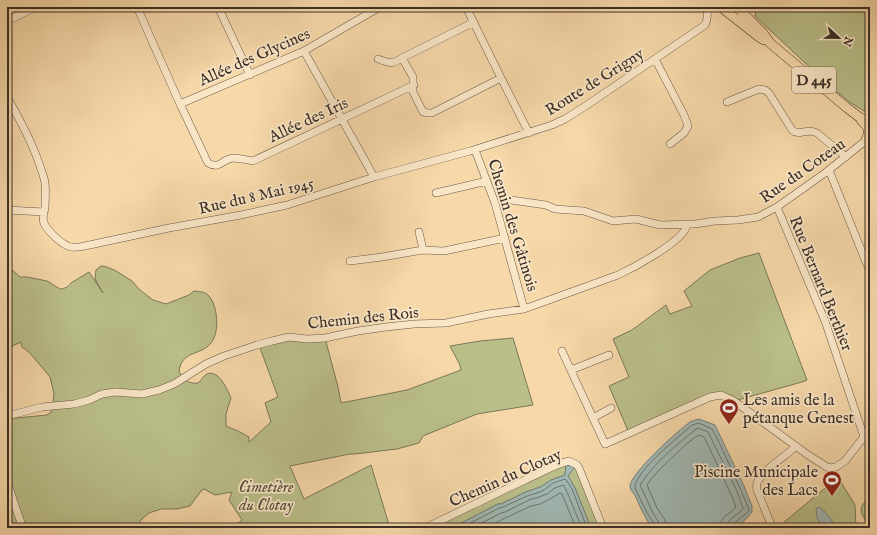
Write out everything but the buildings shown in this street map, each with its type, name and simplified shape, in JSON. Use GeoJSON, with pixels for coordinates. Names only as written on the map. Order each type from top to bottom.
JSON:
{"type":"FeatureCollection","features":[{"type":"Feature","properties":{"kind":"main road","name":"D 445"},"geometry":{"type":"LineString","coordinates":[[721,7],[738,12],[759,37],[770,42]]}},
{"type":"Feature","properties":{"kind":"main road","name":"D 445"},"geometry":{"type":"LineString","coordinates":[[726,7],[738,12],[763,33],[770,42],[859,117],[870,123]]}},
{"type":"Feature","properties":{"kind":"main road","name":"D 445"},"geometry":{"type":"LineString","coordinates":[[730,7],[754,28],[763,33]]}},
{"type":"Feature","properties":{"kind":"main road"},"geometry":{"type":"LineString","coordinates":[[859,117],[868,127],[868,139]]}},
{"type":"Feature","properties":{"kind":"street"},"geometry":{"type":"LineString","coordinates":[[7,21],[36,7]]}},
{"type":"Feature","properties":{"kind":"street"},"geometry":{"type":"LineString","coordinates":[[138,7],[180,104]]}},
{"type":"Feature","properties":{"kind":"street"},"geometry":{"type":"LineString","coordinates":[[218,7],[250,75]]}},
{"type":"Feature","properties":{"kind":"street","name":"Allée des Glycines"},"geometry":{"type":"LineString","coordinates":[[180,104],[304,51],[380,7]]}},
{"type":"Feature","properties":{"kind":"street"},"geometry":{"type":"LineString","coordinates":[[466,7],[529,133]]}},
{"type":"Feature","properties":{"kind":"street","name":"Route de Grigny"},"geometry":{"type":"LineString","coordinates":[[491,145],[552,125],[565,119],[705,25],[707,17],[706,7]]}},
{"type":"Feature","properties":{"kind":"street"},"geometry":{"type":"LineString","coordinates":[[738,12],[750,7]]}},
{"type":"Feature","properties":{"kind":"street"},"geometry":{"type":"LineString","coordinates":[[378,59],[390,63],[395,62],[474,22]]}},
{"type":"Feature","properties":{"kind":"street"},"geometry":{"type":"LineString","coordinates":[[304,51],[374,177]]}},
{"type":"Feature","properties":{"kind":"street"},"geometry":{"type":"LineString","coordinates":[[402,58],[413,77],[413,92],[424,112],[428,113],[432,113],[501,78]]}},
{"type":"Feature","properties":{"kind":"street"},"geometry":{"type":"LineString","coordinates":[[655,59],[684,115],[688,126],[684,133],[670,144]]}},
{"type":"Feature","properties":{"kind":"street","name":"Allée des Iris"},"geometry":{"type":"LineString","coordinates":[[180,104],[208,163],[213,166],[217,166],[231,158],[253,161],[414,85]]}},
{"type":"Feature","properties":{"kind":"street"},"geometry":{"type":"LineString","coordinates":[[727,102],[759,89],[765,90],[769,93],[794,132],[798,133],[806,130],[812,130],[846,157]]}},
{"type":"Feature","properties":{"kind":"street","name":"Rue du 8 Mai 1945"},"geometry":{"type":"LineString","coordinates":[[7,97],[32,144],[43,175],[45,182],[44,223],[57,238],[68,246],[72,247],[80,247],[287,205],[374,177],[491,145]]}},
{"type":"Feature","properties":{"kind":"street","name":"Rue du Coteau"},"geometry":{"type":"LineString","coordinates":[[511,200],[546,205],[555,208],[584,211],[613,221],[636,218],[660,224],[687,225],[758,217],[777,207],[829,170],[868,139]]}},
{"type":"Feature","properties":{"kind":"street","name":"Chemin des Gâtinois"},"geometry":{"type":"LineString","coordinates":[[476,150],[496,203],[524,309]]}},
{"type":"Feature","properties":{"kind":"street"},"geometry":{"type":"LineString","coordinates":[[829,170],[870,272]]}},
{"type":"Feature","properties":{"kind":"street"},"geometry":{"type":"LineString","coordinates":[[436,193],[487,181]]}},
{"type":"Feature","properties":{"kind":"street","name":"Rue Bernard Berthier"},"geometry":{"type":"LineString","coordinates":[[777,207],[824,322],[864,437]]}},
{"type":"Feature","properties":{"kind":"street"},"geometry":{"type":"LineString","coordinates":[[7,210],[44,212]]}},
{"type":"Feature","properties":{"kind":"street","name":"Chemin des Rois"},"geometry":{"type":"LineString","coordinates":[[7,416],[42,407],[74,404],[102,394],[115,392],[142,394],[158,390],[174,384],[206,364],[224,356],[257,345],[289,338],[325,338],[358,331],[414,324],[446,323],[488,314],[524,309],[618,275],[644,262],[676,240],[687,225]]}},
{"type":"Feature","properties":{"kind":"street"},"geometry":{"type":"LineString","coordinates":[[419,232],[423,250]]}},
{"type":"Feature","properties":{"kind":"street"},"geometry":{"type":"LineString","coordinates":[[350,261],[423,250],[444,251],[505,238]]}},
{"type":"Feature","properties":{"kind":"street"},"geometry":{"type":"LineString","coordinates":[[562,351],[605,444],[710,397],[721,395],[734,401],[827,468],[836,467],[845,461],[870,429]]}},
{"type":"Feature","properties":{"kind":"street"},"geometry":{"type":"LineString","coordinates":[[571,370],[609,355]]}},
{"type":"Feature","properties":{"kind":"street"},"geometry":{"type":"LineString","coordinates":[[593,418],[611,408]]}},
{"type":"Feature","properties":{"kind":"street"},"geometry":{"type":"LineString","coordinates":[[768,528],[770,522],[756,485],[759,478],[796,446]]}},
{"type":"Feature","properties":{"kind":"street","name":"Chemin du Clotay"},"geometry":{"type":"LineString","coordinates":[[425,528],[505,489],[555,466],[570,461],[579,468],[603,528]]}},
{"type":"Feature","properties":{"kind":"street"},"geometry":{"type":"LineString","coordinates":[[7,480],[23,528]]}},
{"type":"Feature","properties":{"kind":"green space"},"geometry":{"type":"Polygon","coordinates":[[[756,7],[870,7],[870,115],[848,101],[820,77],[755,16],[756,7]]]}},
{"type":"Feature","properties":{"kind":"green space"},"geometry":{"type":"Polygon","coordinates":[[[759,253],[807,380],[734,401],[721,395],[629,433],[609,386],[629,377],[613,339],[632,330],[666,305],[670,314],[692,306],[684,291],[710,270],[740,258],[759,253]]]}},
{"type":"Feature","properties":{"kind":"green space","name":"Cimetière du Clotay"},"geometry":{"type":"Polygon","coordinates":[[[101,266],[116,271],[132,281],[140,290],[153,300],[166,304],[189,295],[194,291],[203,292],[208,295],[214,305],[217,319],[214,338],[207,347],[183,360],[179,372],[187,381],[191,383],[198,383],[207,374],[211,373],[219,378],[231,398],[226,414],[226,426],[249,437],[249,442],[271,422],[265,403],[278,397],[259,345],[289,337],[325,338],[341,403],[407,390],[461,370],[450,346],[513,338],[533,405],[477,414],[423,436],[419,443],[397,449],[350,454],[290,466],[304,499],[371,465],[390,528],[232,528],[242,520],[229,500],[232,492],[215,495],[204,489],[190,506],[177,509],[161,509],[149,513],[138,524],[128,528],[7,528],[7,419],[47,415],[52,411],[54,394],[50,377],[30,353],[22,347],[21,342],[12,346],[7,336],[7,267],[20,277],[47,281],[60,289],[67,287],[89,272],[103,293],[95,279],[96,270],[101,266]]]}},
{"type":"Feature","properties":{"kind":"green space"},"geometry":{"type":"Polygon","coordinates":[[[573,462],[603,528],[591,528],[575,488],[568,476],[566,465],[565,475],[498,504],[452,528],[425,528],[505,489],[573,462]]]}},
{"type":"Feature","properties":{"kind":"green space","name":"Piscine Municipale des Lacs"},"geometry":{"type":"Polygon","coordinates":[[[837,476],[855,505],[856,528],[777,528],[824,489],[837,476]]]}},
{"type":"Feature","properties":{"kind":"green space"},"geometry":{"type":"Polygon","coordinates":[[[870,498],[870,527],[861,512],[861,508],[870,498]]]}},
{"type":"Feature","properties":{"kind":"water"},"geometry":{"type":"Polygon","coordinates":[[[699,419],[715,425],[744,486],[752,506],[752,512],[744,521],[733,528],[652,528],[630,488],[632,481],[637,472],[666,443],[690,422],[699,419]]]}},
{"type":"Feature","properties":{"kind":"water"},"geometry":{"type":"Polygon","coordinates":[[[569,464],[574,468],[568,476],[575,488],[591,528],[452,528],[498,504],[565,475],[566,465],[569,464]]]}},
{"type":"Feature","properties":{"kind":"water"},"geometry":{"type":"Polygon","coordinates":[[[819,507],[831,520],[834,525],[833,528],[821,528],[816,509],[819,507]]]}},
{"type":"Feature","properties":{"kind":"place","name":"Les amis de la pétanque Genest"},"geometry":{"type":"Point","coordinates":[729,425]}},
{"type":"Feature","properties":{"kind":"place","name":"Piscine Municipale des Lacs"},"geometry":{"type":"Point","coordinates":[832,497]}}]}
